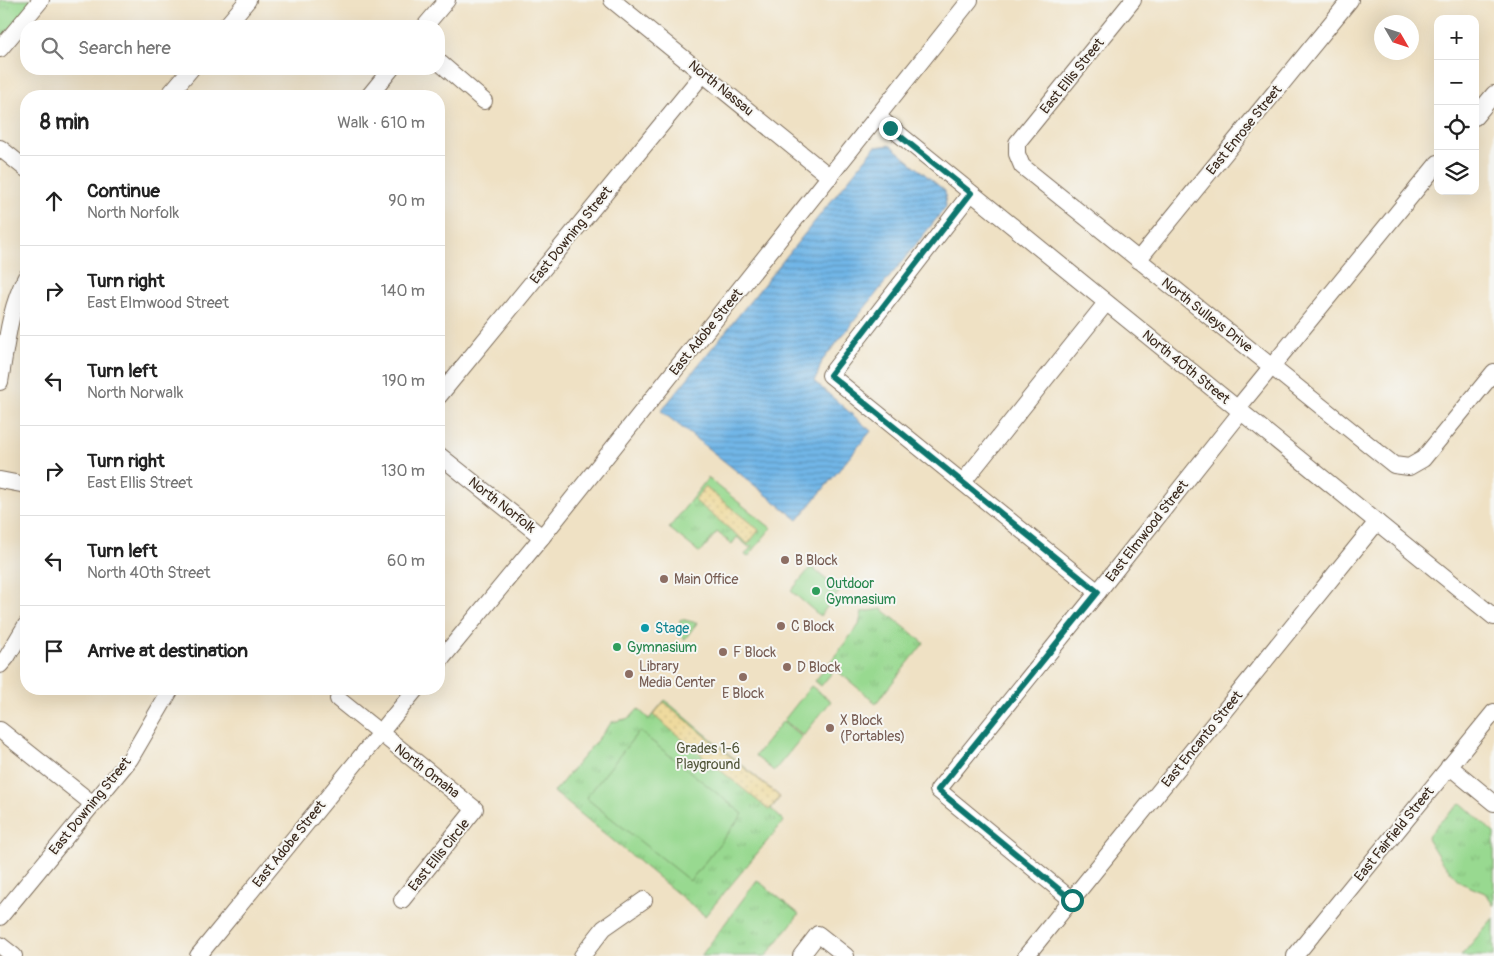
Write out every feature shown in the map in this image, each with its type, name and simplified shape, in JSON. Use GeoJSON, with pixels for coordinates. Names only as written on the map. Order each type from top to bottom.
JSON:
{"type":"FeatureCollection","features":[{"type":"Feature","properties":{"kind":"street"},"geometry":{"type":"LineString","coordinates":[[24,20],[41,0]]}},
{"type":"Feature","properties":{"kind":"street"},"geometry":{"type":"LineString","coordinates":[[231,20],[248,0]]}},
{"type":"Feature","properties":{"kind":"street"},"geometry":{"type":"LineString","coordinates":[[430,20],[447,0]]}},
{"type":"Feature","properties":{"kind":"street","name":"East Adobe Street"},"geometry":{"type":"LineString","coordinates":[[445,655],[542,537],[970,0]]}},
{"type":"Feature","properties":{"kind":"street","name":"East Ellis Street"},"geometry":{"type":"LineString","coordinates":[[1017,154],[1017,143],[1133,0]]}},
{"type":"Feature","properties":{"kind":"street","name":"East Enrose Street"},"geometry":{"type":"LineString","coordinates":[[1138,260],[1350,0]]}},
{"type":"Feature","properties":{"kind":"street","name":"North Nassau"},"geometry":{"type":"LineString","coordinates":[[615,1],[830,177]]}},
{"type":"Feature","properties":{"kind":"street"},"geometry":{"type":"LineString","coordinates":[[0,49],[20,25]]}},
{"type":"Feature","properties":{"kind":"street"},"geometry":{"type":"LineString","coordinates":[[445,67],[484,101]]}},
{"type":"Feature","properties":{"kind":"street","name":"East Downing Street"},"geometry":{"type":"LineString","coordinates":[[445,389],[703,74]]}},
{"type":"Feature","properties":{"kind":"street"},"geometry":{"type":"LineString","coordinates":[[173,90],[186,75]]}},
{"type":"Feature","properties":{"kind":"street"},"geometry":{"type":"LineString","coordinates":[[374,90],[386,75]]}},
{"type":"Feature","properties":{"kind":"street"},"geometry":{"type":"LineString","coordinates":[[1479,112],[1494,94]]}},
{"type":"Feature","properties":{"kind":"street","name":"North 40th Street"},"geometry":{"type":"LineString","coordinates":[[878,117],[1494,617]]}},
{"type":"Feature","properties":{"kind":"street"},"geometry":{"type":"LineString","coordinates":[[0,148],[20,164]]}},
{"type":"Feature","properties":{"kind":"street","name":"North Sulleys Drive"},"geometry":{"type":"LineString","coordinates":[[1017,154],[1022,166],[1390,462],[1405,468],[1422,459],[1494,372]]}},
{"type":"Feature","properties":{"kind":"street","name":"East Elmwood Street"},"geometry":{"type":"LineString","coordinates":[[1072,900],[938,790],[1098,592],[1272,366],[1434,168]]}},
{"type":"Feature","properties":{"kind":"street"},"geometry":{"type":"LineString","coordinates":[[971,193],[830,375],[1098,592]]}},
{"type":"Feature","properties":{"kind":"street"},"geometry":{"type":"LineString","coordinates":[[0,382],[6,316],[20,288]]}},
{"type":"Feature","properties":{"kind":"street"},"geometry":{"type":"LineString","coordinates":[[963,482],[1106,303]]}},
{"type":"Feature","properties":{"kind":"street","name":"North Norfolk"},"geometry":{"type":"LineString","coordinates":[[445,460],[542,537]]}},
{"type":"Feature","properties":{"kind":"street"},"geometry":{"type":"LineString","coordinates":[[0,480],[20,484]]}},
{"type":"Feature","properties":{"kind":"street","name":"East Encanto Street"},"geometry":{"type":"LineString","coordinates":[[1026,956],[1377,522]]}},
{"type":"Feature","properties":{"kind":"street"},"geometry":{"type":"LineString","coordinates":[[0,665],[20,634]]}},
{"type":"Feature","properties":{"kind":"street","name":"East Downing Street"},"geometry":{"type":"LineString","coordinates":[[0,917],[130,759],[167,695]]}},
{"type":"Feature","properties":{"kind":"street","name":"East Adobe Street"},"geometry":{"type":"LineString","coordinates":[[198,956],[411,695]]}},
{"type":"Feature","properties":{"kind":"street"},"geometry":{"type":"LineString","coordinates":[[338,699],[380,733]]}},
{"type":"Feature","properties":{"kind":"street","name":"East Fairfield Street"},"geometry":{"type":"LineString","coordinates":[[1295,956],[1494,712]]}},
{"type":"Feature","properties":{"kind":"street"},"geometry":{"type":"LineString","coordinates":[[0,730],[93,804]]}},
{"type":"Feature","properties":{"kind":"street","name":"North Omaha"},"geometry":{"type":"LineString","coordinates":[[380,733],[475,809]]}},
{"type":"Feature","properties":{"kind":"street"},"geometry":{"type":"LineString","coordinates":[[1449,766],[1494,803]]}},
{"type":"Feature","properties":{"kind":"street","name":"East Ellis Circle"},"geometry":{"type":"LineString","coordinates":[[402,900],[475,809]]}},
{"type":"Feature","properties":{"kind":"street"},"geometry":{"type":"LineString","coordinates":[[582,956],[604,928],[644,900]]}},
{"type":"Feature","properties":{"kind":"street"},"geometry":{"type":"LineString","coordinates":[[801,956],[818,934],[846,956]]}},
{"type":"Feature","properties":{"kind":"street"},"geometry":{"type":"LineString","coordinates":[[0,945],[14,956]]}},
{"type":"Feature","properties":{"kind":"green space"},"geometry":{"type":"Polygon","coordinates":[[[0,0],[33,0],[0,41],[0,0]]]}},
{"type":"Feature","properties":{"kind":"green space"},"geometry":{"type":"Polygon","coordinates":[[[708,478],[771,528],[748,557],[745,555],[752,546],[749,547],[737,537],[732,544],[717,532],[700,553],[669,528],[708,478]]]}},
{"type":"Feature","properties":{"kind":"green space","name":"Outdoor Gymnasium"},"geometry":{"type":"Polygon","coordinates":[[[811,567],[840,591],[820,616],[791,591],[811,567]]]}},
{"type":"Feature","properties":{"kind":"green space"},"geometry":{"type":"Polygon","coordinates":[[[882,609],[924,643],[876,703],[835,669],[821,686],[815,681],[859,625],[862,612],[882,609]]]}},
{"type":"Feature","properties":{"kind":"green space"},"geometry":{"type":"Polygon","coordinates":[[[681,619],[697,623],[685,639],[672,629],[675,626],[679,628],[682,624],[679,621],[681,619]]]}},
{"type":"Feature","properties":{"kind":"green space"},"geometry":{"type":"Polygon","coordinates":[[[811,686],[831,701],[803,736],[784,720],[811,686]]]}},
{"type":"Feature","properties":{"kind":"green space"},"geometry":{"type":"Polygon","coordinates":[[[665,700],[780,797],[771,809],[784,821],[705,916],[554,792],[612,722],[630,718],[638,709],[649,719],[665,700]]]}},
{"type":"Feature","properties":{"kind":"green space"},"geometry":{"type":"Polygon","coordinates":[[[783,721],[802,737],[774,771],[755,756],[783,721]]]}},
{"type":"Feature","properties":{"kind":"green space"},"geometry":{"type":"Polygon","coordinates":[[[639,731],[743,814],[690,881],[586,798],[639,731]]]}},
{"type":"Feature","properties":{"kind":"green space"},"geometry":{"type":"Polygon","coordinates":[[[1461,803],[1494,833],[1494,906],[1485,893],[1461,883],[1441,861],[1427,838],[1439,823],[1461,803]]]}},
{"type":"Feature","properties":{"kind":"green space"},"geometry":{"type":"Polygon","coordinates":[[[757,880],[799,914],[766,956],[701,956],[757,880]]]}},
{"type":"Feature","properties":{"kind":"green space"},"geometry":{"type":"Polygon","coordinates":[[[1494,917],[1494,956],[1461,956],[1494,917]]]}},
{"type":"Feature","properties":{"kind":"sand"},"geometry":{"type":"Polygon","coordinates":[[[705,487],[759,530],[748,544],[694,500],[705,487]]]}},
{"type":"Feature","properties":{"kind":"sand","name":"Grades 1-6 Playground"},"geometry":{"type":"Polygon","coordinates":[[[664,702],[780,797],[769,810],[653,715],[664,702]]]}},
{"type":"Feature","properties":{"kind":"water"},"geometry":{"type":"Polygon","coordinates":[[[890,145],[945,191],[946,207],[822,361],[815,382],[871,431],[798,520],[661,411],[875,147],[890,145]]]}},
{"type":"Feature","properties":{"kind":"place","name":"B Block"},"geometry":{"type":"Point","coordinates":[785,560]}},
{"type":"Feature","properties":{"kind":"place","name":"Main Office"},"geometry":{"type":"Point","coordinates":[664,579]}},
{"type":"Feature","properties":{"kind":"place","name":"Outdoor Gymnasium"},"geometry":{"type":"Point","coordinates":[816,591]}},
{"type":"Feature","properties":{"kind":"place","name":"C Block"},"geometry":{"type":"Point","coordinates":[781,626]}},
{"type":"Feature","properties":{"kind":"place","name":"Stage"},"geometry":{"type":"Point","coordinates":[645,628]}},
{"type":"Feature","properties":{"kind":"place","name":"Gymnasium"},"geometry":{"type":"Point","coordinates":[617,647]}},
{"type":"Feature","properties":{"kind":"place","name":"F Block"},"geometry":{"type":"Point","coordinates":[723,652]}},
{"type":"Feature","properties":{"kind":"place","name":"D Block"},"geometry":{"type":"Point","coordinates":[787,667]}},
{"type":"Feature","properties":{"kind":"place","name":"Library Media Center"},"geometry":{"type":"Point","coordinates":[629,674]}},
{"type":"Feature","properties":{"kind":"place","name":"E Block"},"geometry":{"type":"Point","coordinates":[743,677]}},
{"type":"Feature","properties":{"kind":"place","name":"X Block (Portables)"},"geometry":{"type":"Point","coordinates":[830,728]}},
{"type":"Feature","properties":{"kind":"route"},"geometry":{"type":"LineString","coordinates":[[890,128],[971,193],[830,375],[1098,592],[938,790],[1072,900]]}}]}
